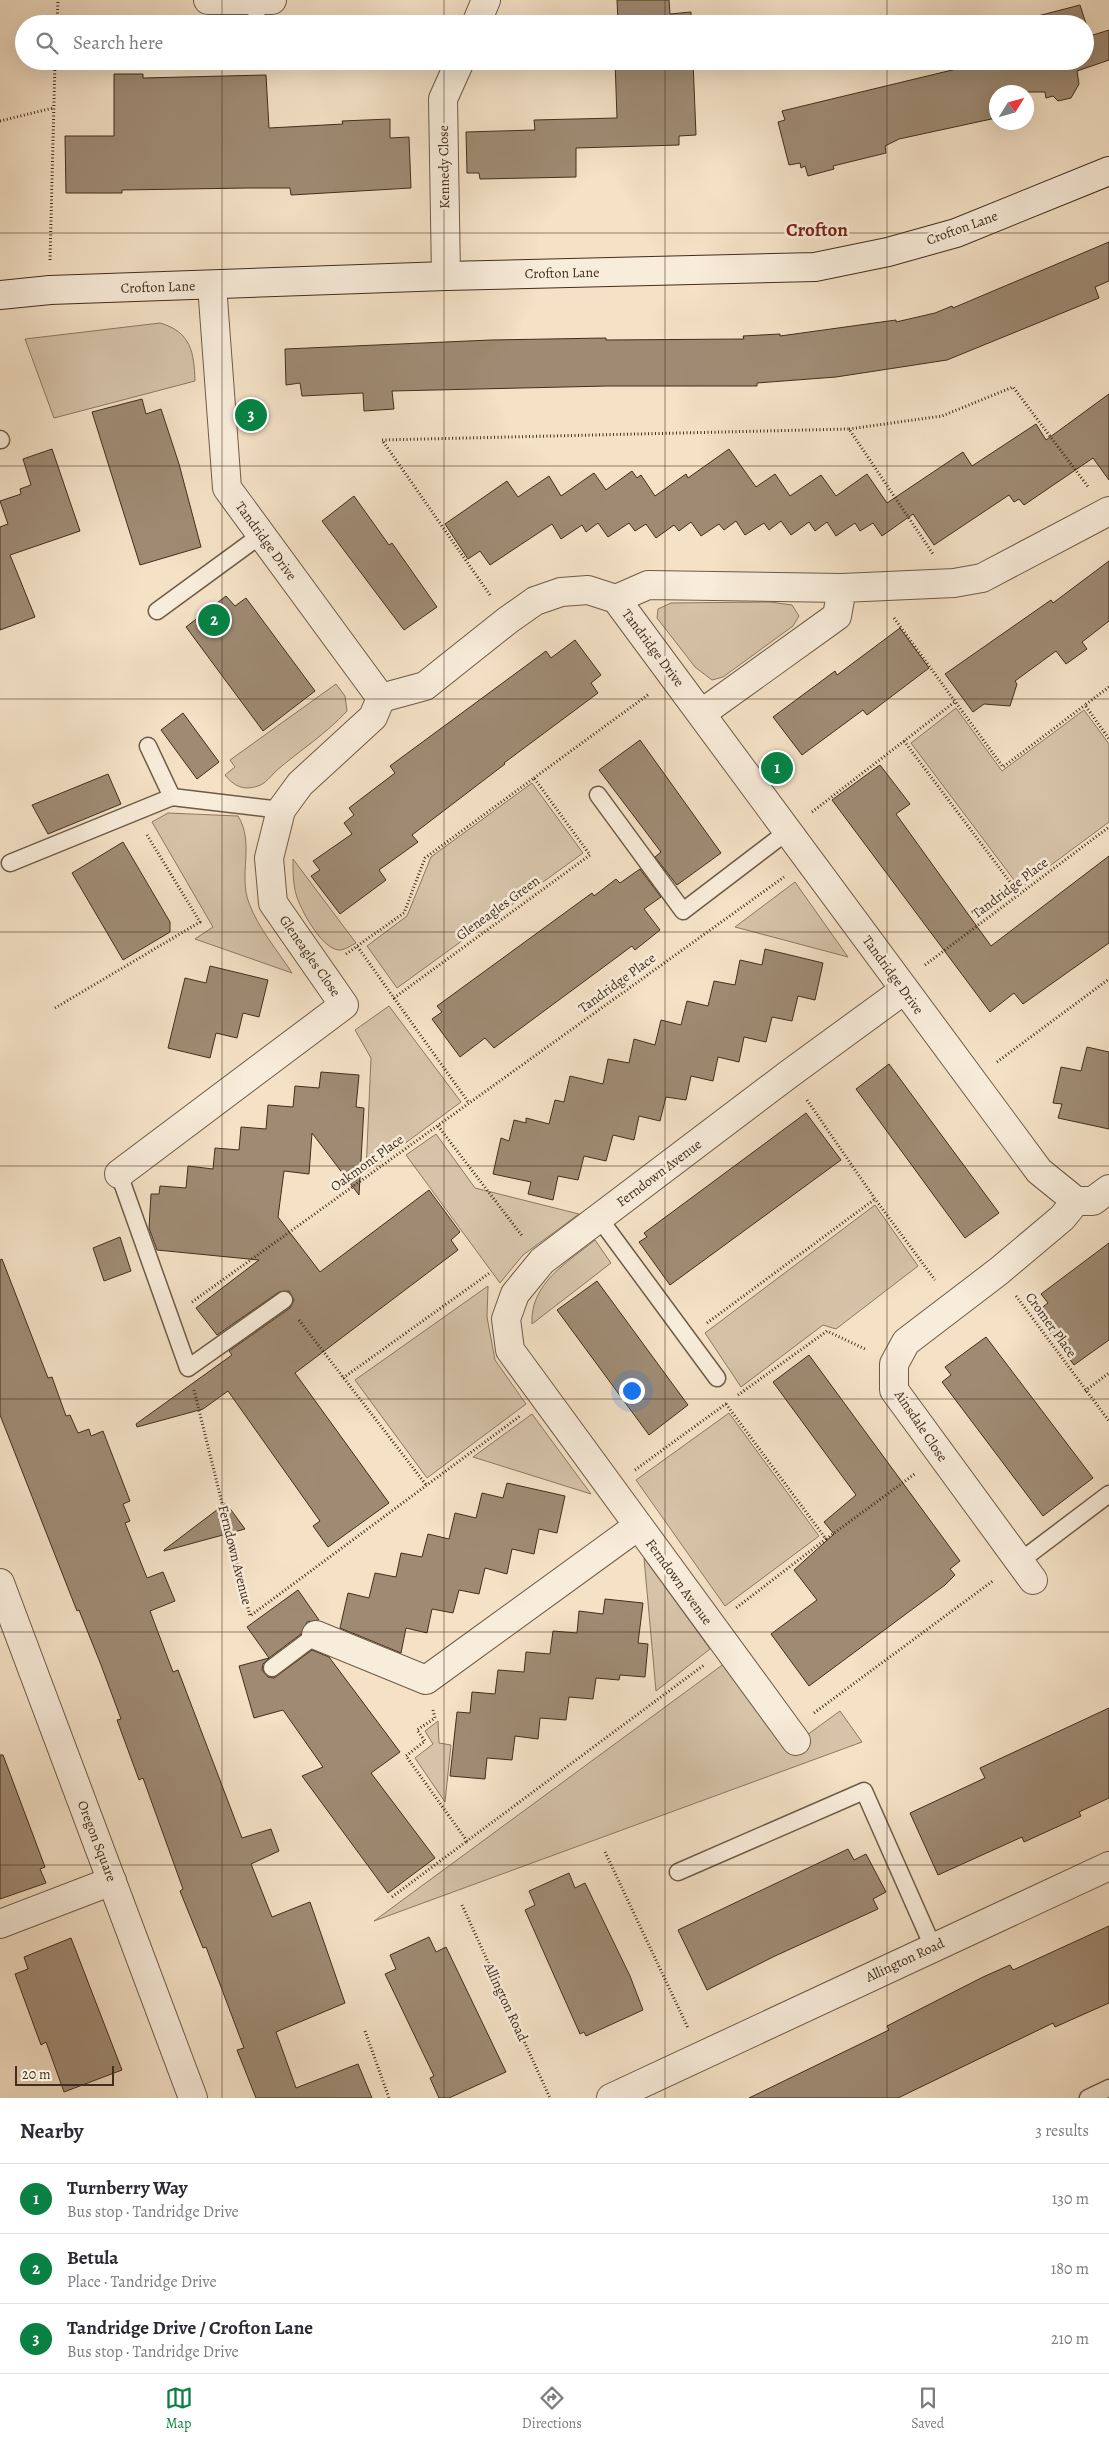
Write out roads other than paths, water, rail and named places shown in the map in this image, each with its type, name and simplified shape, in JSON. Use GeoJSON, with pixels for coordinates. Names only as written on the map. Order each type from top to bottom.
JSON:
{"type":"FeatureCollection","features":[{"type":"Feature","properties":{"kind":"street"},"geometry":{"type":"LineString","coordinates":[[208,0],[272,0]]}},
{"type":"Feature","properties":{"kind":"street"},"geometry":{"type":"LineString","coordinates":[[480,15],[486,0]]}},
{"type":"Feature","properties":{"kind":"street","name":"Kennedy Close"},"geometry":{"type":"LineString","coordinates":[[446,276],[443,100],[456,70]]}},
{"type":"Feature","properties":{"kind":"street","name":"Crofton Lane"},"geometry":{"type":"LineString","coordinates":[[0,295],[50,290],[446,276],[815,267],[888,252],[956,233],[1109,171]]}},
{"type":"Feature","properties":{"kind":"street","name":"Tandridge Drive"},"geometry":{"type":"LineString","coordinates":[[212,285],[227,488],[381,698],[425,686],[535,601],[561,592],[588,590],[616,599],[1039,1171],[1076,1201]]}},
{"type":"Feature","properties":{"kind":"street"},"geometry":{"type":"LineString","coordinates":[[616,599],[648,585],[842,588],[954,583],[982,578],[1108,512]]}},
{"type":"Feature","properties":{"kind":"street"},"geometry":{"type":"LineString","coordinates":[[702,713],[837,616],[842,588]]}},
{"type":"Feature","properties":{"kind":"street","name":"Gleneagles Close"},"geometry":{"type":"LineString","coordinates":[[119,1174],[344,1005],[272,903],[269,858],[281,810],[300,784],[373,717],[381,698]]}},
{"type":"Feature","properties":{"kind":"street","name":"Ferndown Avenue"},"geometry":{"type":"LineString","coordinates":[[792,1736],[510,1350],[506,1319],[515,1294],[542,1261],[902,987]]}},
{"type":"Feature","properties":{"kind":"street"},"geometry":{"type":"LineString","coordinates":[[1076,1201],[1093,1201],[1109,1189]]}},
{"type":"Feature","properties":{"kind":"street","name":"Ainsdale Close"},"geometry":{"type":"LineString","coordinates":[[1026,1571],[894,1390],[894,1364],[906,1342],[999,1271],[1062,1218],[1076,1201]]}},
{"type":"Feature","properties":{"kind":"street"},"geometry":{"type":"LineString","coordinates":[[316,1635],[426,1680],[638,1526]]}},
{"type":"Feature","properties":{"kind":"street","name":"Oregon Square"},"geometry":{"type":"LineString","coordinates":[[0,1583],[193,2098]]}},
{"type":"Feature","properties":{"kind":"street","name":"Allington Road"},"geometry":{"type":"LineString","coordinates":[[611,2098],[1109,1866]]}},
{"type":"Feature","properties":{"kind":"street"},"geometry":{"type":"LineString","coordinates":[[0,1924],[112,1881]]}},
{"type":"Feature","properties":{"kind":"lane"},"geometry":{"type":"LineString","coordinates":[[256,0],[256,15]]}},
{"type":"Feature","properties":{"kind":"lane"},"geometry":{"type":"LineString","coordinates":[[157,611],[261,535]]}},
{"type":"Feature","properties":{"kind":"lane"},"geometry":{"type":"LineString","coordinates":[[148,746],[172,797]]}},
{"type":"Feature","properties":{"kind":"lane"},"geometry":{"type":"LineString","coordinates":[[598,795],[683,911],[788,831]]}},
{"type":"Feature","properties":{"kind":"lane"},"geometry":{"type":"LineString","coordinates":[[10,863],[172,797],[281,810]]}},
{"type":"Feature","properties":{"kind":"lane"},"geometry":{"type":"LineString","coordinates":[[119,1174],[188,1368],[284,1300]]}},
{"type":"Feature","properties":{"kind":"lane"},"geometry":{"type":"LineString","coordinates":[[599,1218],[718,1378]]}},
{"type":"Feature","properties":{"kind":"lane"},"geometry":{"type":"LineString","coordinates":[[1026,1571],[1109,1494]]}},
{"type":"Feature","properties":{"kind":"lane"},"geometry":{"type":"LineString","coordinates":[[272,1668],[316,1635]]}},
{"type":"Feature","properties":{"kind":"lane"},"geometry":{"type":"LineString","coordinates":[[678,1872],[864,1791],[932,1947]]}},
{"type":"Feature","properties":{"kind":"lane"},"geometry":{"type":"LineString","coordinates":[[1088,2098],[1109,2088]]}},
{"type":"Feature","properties":{"kind":"place","name":"Tandridge Drive / Crofton Lane"},"geometry":{"type":"Point","coordinates":[251,415]}},
{"type":"Feature","properties":{"kind":"place","name":"Betula"},"geometry":{"type":"Point","coordinates":[214,620]}},
{"type":"Feature","properties":{"kind":"place","name":"Turnberry Way"},"geometry":{"type":"Point","coordinates":[777,768]}},
{"type":"Feature","properties":{"kind":"district","name":"Crofton"},"geometry":{"type":"Point","coordinates":[817,230]}}]}
